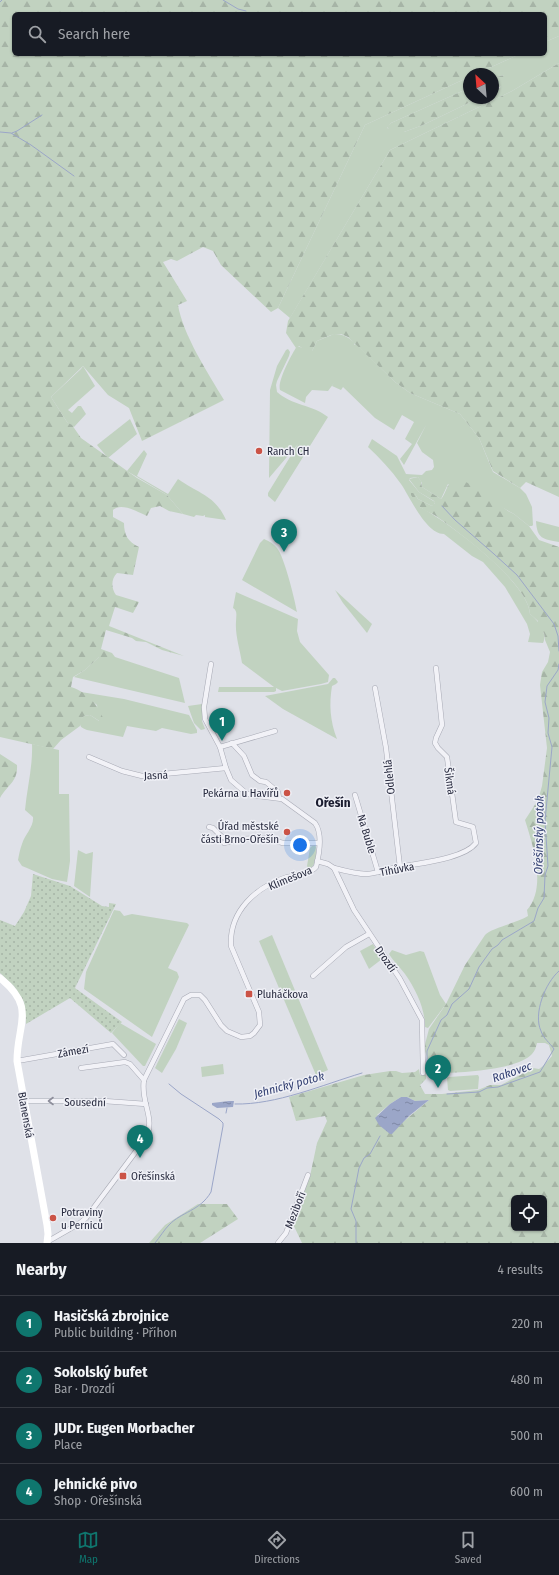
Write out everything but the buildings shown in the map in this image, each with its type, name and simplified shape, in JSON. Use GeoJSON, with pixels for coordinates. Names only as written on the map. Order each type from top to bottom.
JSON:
{"type":"FeatureCollection","features":[{"type":"Feature","properties":{"kind":"street","name":"Klimešova"},"geometry":{"type":"LineString","coordinates":[[144,1080],[184,999],[191,995],[198,994],[203,998],[221,1025],[233,1034],[246,1037],[258,1030],[260,1025],[258,1012],[231,946],[230,936],[234,922],[240,909],[261,890],[280,880],[312,870],[316,867],[317,861],[319,843],[318,827],[316,823],[286,801],[279,798],[256,796],[246,793],[231,780],[220,747],[206,723],[204,713],[211,664]]}},
{"type":"Feature","properties":{"kind":"street","name":"Šikmá"},"geometry":{"type":"LineString","coordinates":[[436,668],[442,725],[435,743],[447,757],[456,822],[473,827],[477,840],[475,845],[460,853]]}},
{"type":"Feature","properties":{"kind":"street","name":"Odlehlá"},"geometry":{"type":"LineString","coordinates":[[375,688],[386,748],[400,867]]}},
{"type":"Feature","properties":{"kind":"street"},"geometry":{"type":"LineString","coordinates":[[220,747],[275,731]]}},
{"type":"Feature","properties":{"kind":"street"},"geometry":{"type":"LineString","coordinates":[[232,743],[244,756],[252,775],[260,782],[266,782],[278,792],[279,798]]}},
{"type":"Feature","properties":{"kind":"street","name":"Jasná"},"geometry":{"type":"LineString","coordinates":[[89,757],[122,771],[142,776],[226,768]]}},
{"type":"Feature","properties":{"kind":"street","name":"Na Buble"},"geometry":{"type":"LineString","coordinates":[[355,795],[378,872]]}},
{"type":"Feature","properties":{"kind":"street"},"geometry":{"type":"LineString","coordinates":[[209,827],[213,828],[220,836],[232,841]]}},
{"type":"Feature","properties":{"kind":"street"},"geometry":{"type":"LineString","coordinates":[[224,843],[264,838],[283,843],[319,843]]}},
{"type":"Feature","properties":{"kind":"street","name":"Tihůvka"},"geometry":{"type":"LineString","coordinates":[[334,868],[360,873],[378,872],[427,863],[460,853]]}},
{"type":"Feature","properties":{"kind":"street"},"geometry":{"type":"LineString","coordinates":[[317,861],[328,864],[334,868]]}},
{"type":"Feature","properties":{"kind":"street","name":"Drozdí"},"geometry":{"type":"LineString","coordinates":[[334,868],[354,910],[400,979],[422,1020],[423,1073]]}},
{"type":"Feature","properties":{"kind":"street"},"geometry":{"type":"LineString","coordinates":[[312,976],[346,947],[369,934]]}},
{"type":"Feature","properties":{"kind":"street","name":"Blanenská"},"geometry":{"type":"LineString","coordinates":[[0,978],[12,989],[21,1003],[23,1021],[16,1061],[47,1225],[47,1242]]}},
{"type":"Feature","properties":{"kind":"street","name":"Zámezí"},"geometry":{"type":"LineString","coordinates":[[16,1061],[113,1044],[124,1055]]}},
{"type":"Feature","properties":{"kind":"street"},"geometry":{"type":"LineString","coordinates":[[47,1242],[86,1218],[144,1142],[151,1125],[142,1089],[144,1080],[128,1062],[80,1068]]}},
{"type":"Feature","properties":{"kind":"street","name":"Sousední"},"geometry":{"type":"LineString","coordinates":[[24,1101],[146,1104]]}},
{"type":"Feature","properties":{"kind":"street","name":"Meziboří"},"geometry":{"type":"LineString","coordinates":[[278,1243],[286,1233],[308,1174]]}},
{"type":"Feature","properties":{"kind":"green space"},"geometry":{"type":"Polygon","coordinates":[[[0,0],[559,0],[559,36],[547,41],[547,12],[12,12],[12,56],[516,56],[489,68],[463,68],[463,80],[365,125],[278,308],[271,312],[221,265],[213,251],[203,247],[177,261],[171,259],[163,262],[187,301],[178,305],[185,329],[224,400],[142,441],[129,408],[108,395],[83,366],[51,397],[67,422],[72,425],[81,438],[137,478],[167,495],[183,514],[169,511],[160,506],[151,508],[147,516],[125,507],[116,508],[113,510],[113,517],[124,523],[127,538],[139,547],[133,575],[117,573],[112,584],[113,589],[116,595],[139,602],[133,613],[115,607],[109,626],[184,656],[162,650],[146,642],[136,641],[132,638],[106,630],[101,649],[112,653],[115,657],[99,657],[85,670],[73,677],[71,687],[82,692],[92,700],[102,715],[104,721],[101,722],[90,715],[84,716],[80,721],[80,726],[61,740],[53,749],[0,737],[0,0]]]}},
{"type":"Feature","properties":{"kind":"green space"},"geometry":{"type":"Polygon","coordinates":[[[559,36],[559,63],[499,97],[499,88],[504,75],[499,76],[499,68],[489,68],[516,56],[547,56],[547,41],[559,36]]]}},
{"type":"Feature","properties":{"kind":"green space"},"geometry":{"type":"Polygon","coordinates":[[[559,63],[559,497],[526,482],[520,488],[493,471],[479,438],[460,414],[410,393],[395,382],[348,337],[341,334],[331,335],[317,341],[312,351],[308,352],[299,346],[296,348],[286,333],[288,321],[390,150],[485,104],[499,104],[499,97],[559,63]]]}},
{"type":"Feature","properties":{"kind":"green space"},"geometry":{"type":"Polygon","coordinates":[[[504,75],[507,77],[506,83],[499,87],[499,76],[504,75]]]}},
{"type":"Feature","properties":{"kind":"green space"},"geometry":{"type":"Polygon","coordinates":[[[463,80],[463,91],[391,123],[387,128],[404,132],[423,125],[467,104],[485,104],[390,150],[290,318],[278,308],[365,125],[463,80]]]}},
{"type":"Feature","properties":{"kind":"green space"},"geometry":{"type":"Polygon","coordinates":[[[463,91],[463,104],[467,104],[423,125],[397,134],[392,132],[387,127],[391,123],[463,91]]]}},
{"type":"Feature","properties":{"kind":"green space"},"geometry":{"type":"Polygon","coordinates":[[[334,334],[343,335],[355,343],[354,345],[356,344],[395,382],[410,393],[460,414],[479,438],[493,472],[520,488],[526,494],[532,507],[532,526],[529,526],[514,514],[496,504],[448,484],[441,499],[422,487],[422,483],[418,477],[410,478],[409,480],[419,492],[435,502],[432,506],[418,499],[415,494],[420,507],[449,525],[467,539],[485,554],[516,585],[526,601],[530,614],[543,631],[543,643],[528,642],[530,634],[527,624],[505,587],[483,562],[472,556],[444,534],[431,528],[425,522],[397,479],[368,447],[372,439],[397,456],[406,474],[422,475],[426,471],[432,470],[434,467],[433,460],[422,452],[417,443],[426,425],[404,465],[400,459],[412,444],[405,439],[414,422],[402,415],[394,430],[375,418],[343,387],[341,390],[332,386],[334,383],[328,391],[312,390],[306,397],[305,403],[280,390],[283,374],[297,346],[312,351],[317,341],[334,334]]]}},
{"type":"Feature","properties":{"kind":"green space"},"geometry":{"type":"Polygon","coordinates":[[[288,349],[290,352],[289,356],[277,381],[277,392],[289,400],[316,410],[328,417],[275,502],[268,496],[268,493],[298,444],[269,478],[270,390],[277,366],[288,349]]]}},
{"type":"Feature","properties":{"kind":"green space"},"geometry":{"type":"Polygon","coordinates":[[[83,366],[95,386],[68,410],[72,413],[78,406],[81,406],[86,414],[74,427],[67,422],[51,397],[83,366]]]}},
{"type":"Feature","properties":{"kind":"green space"},"geometry":{"type":"Polygon","coordinates":[[[130,419],[137,434],[108,458],[97,445],[130,419]]]}},
{"type":"Feature","properties":{"kind":"green space"},"geometry":{"type":"Polygon","coordinates":[[[144,450],[147,454],[137,476],[168,494],[178,479],[212,500],[222,512],[226,520],[205,517],[205,515],[196,515],[194,517],[183,514],[167,495],[127,471],[144,450]]]}},
{"type":"Feature","properties":{"kind":"green space"},"geometry":{"type":"Polygon","coordinates":[[[418,477],[421,481],[422,487],[441,499],[453,479],[467,482],[482,491],[529,526],[539,540],[559,547],[559,1243],[302,1243],[292,1222],[310,1176],[317,1143],[327,1121],[325,1116],[296,1121],[289,1097],[364,1075],[390,1071],[402,1073],[415,1072],[419,1069],[420,1075],[426,1075],[426,1079],[420,1085],[425,1094],[442,1094],[478,1090],[490,1085],[501,1085],[533,1068],[539,1069],[552,1056],[549,1045],[545,1043],[537,1043],[532,1054],[514,1064],[487,1070],[437,1073],[431,1069],[424,1048],[429,1029],[446,1004],[465,965],[485,935],[488,932],[528,916],[527,910],[533,901],[536,890],[536,866],[532,842],[525,820],[538,800],[542,786],[547,748],[540,685],[542,672],[548,662],[550,652],[544,633],[538,626],[538,621],[530,614],[526,602],[518,588],[492,560],[436,516],[420,507],[411,493],[414,493],[418,499],[432,506],[435,503],[419,492],[409,479],[418,477]],[[401,1097],[377,1115],[403,1122],[429,1100],[415,1101],[407,1097],[401,1097]]]}},
{"type":"Feature","properties":{"kind":"green space"},"geometry":{"type":"Polygon","coordinates":[[[536,521],[559,527],[559,542],[545,539],[539,535],[536,521]]]}},
{"type":"Feature","properties":{"kind":"green space"},"geometry":{"type":"Polygon","coordinates":[[[264,539],[274,545],[280,553],[289,578],[297,612],[242,580],[260,543],[264,539]]]}},
{"type":"Feature","properties":{"kind":"green space"},"geometry":{"type":"Polygon","coordinates":[[[335,590],[372,624],[367,633],[343,603],[335,590]]]}},
{"type":"Feature","properties":{"kind":"green space"},"geometry":{"type":"Polygon","coordinates":[[[236,592],[298,619],[297,631],[300,642],[329,675],[328,682],[282,691],[276,688],[276,691],[274,692],[218,692],[219,687],[274,687],[242,663],[236,632],[236,612],[233,608],[236,592]]]}},
{"type":"Feature","properties":{"kind":"green space"},"geometry":{"type":"Polygon","coordinates":[[[99,657],[115,657],[179,678],[185,703],[74,677],[85,670],[99,657]]]}},
{"type":"Feature","properties":{"kind":"green space"},"geometry":{"type":"Polygon","coordinates":[[[333,678],[335,678],[338,682],[332,686],[331,699],[332,719],[337,739],[283,709],[265,696],[328,684],[333,678]]]}},
{"type":"Feature","properties":{"kind":"green space"},"geometry":{"type":"Polygon","coordinates":[[[81,692],[124,699],[189,715],[197,730],[197,733],[191,734],[162,728],[156,731],[127,726],[123,737],[84,729],[81,727],[80,720],[84,716],[90,715],[99,721],[97,705],[81,692]]]}},
{"type":"Feature","properties":{"kind":"green space"},"geometry":{"type":"Polygon","coordinates":[[[202,704],[202,721],[205,729],[201,730],[194,723],[188,706],[202,704]]]}},
{"type":"Feature","properties":{"kind":"green space"},"geometry":{"type":"Polygon","coordinates":[[[32,744],[59,750],[59,794],[69,794],[70,861],[67,882],[52,879],[22,866],[18,860],[22,844],[33,821],[33,817],[25,810],[31,769],[32,744]]]}},
{"type":"Feature","properties":{"kind":"green space"},"geometry":{"type":"Polygon","coordinates":[[[0,754],[17,765],[17,771],[12,783],[0,798],[0,754]]]}},
{"type":"Feature","properties":{"kind":"green space"},"geometry":{"type":"Polygon","coordinates":[[[315,845],[316,860],[309,869],[307,866],[310,848],[315,845]]]}},
{"type":"Feature","properties":{"kind":"green space"},"geometry":{"type":"Polygon","coordinates":[[[78,850],[86,854],[93,852],[90,897],[74,886],[78,850]]]}},
{"type":"Feature","properties":{"kind":"green space"},"geometry":{"type":"Polygon","coordinates":[[[33,874],[70,886],[102,906],[109,907],[109,903],[116,904],[75,988],[122,1022],[111,1033],[70,998],[26,1024],[24,1002],[14,986],[0,973],[0,920],[15,926],[24,912],[31,896],[33,874]]]}},
{"type":"Feature","properties":{"kind":"green space"},"geometry":{"type":"Polygon","coordinates":[[[114,910],[120,911],[124,916],[132,914],[187,923],[189,925],[168,968],[177,972],[179,977],[152,1037],[84,989],[86,972],[114,910]]]}},
{"type":"Feature","properties":{"kind":"green space"},"geometry":{"type":"Polygon","coordinates":[[[272,935],[328,1070],[316,1075],[259,941],[272,935]]]}},
{"type":"Feature","properties":{"kind":"green space"},"geometry":{"type":"Polygon","coordinates":[[[373,944],[382,959],[369,969],[360,951],[373,944]]]}},
{"type":"Feature","properties":{"kind":"green space"},"geometry":{"type":"Polygon","coordinates":[[[392,950],[406,955],[420,951],[424,952],[440,995],[446,1004],[428,1028],[425,1027],[422,1006],[413,986],[389,954],[392,950]]]}},
{"type":"Feature","properties":{"kind":"green space"},"geometry":{"type":"Polygon","coordinates":[[[179,1019],[187,1023],[176,1049],[162,1073],[155,1068],[179,1019]]]}},
{"type":"Feature","properties":{"kind":"green space"},"geometry":{"type":"Polygon","coordinates":[[[120,1023],[156,1044],[145,1066],[143,1066],[112,1033],[120,1023]]]}},
{"type":"Feature","properties":{"kind":"green space"},"geometry":{"type":"Polygon","coordinates":[[[223,1064],[224,1074],[202,1077],[201,1067],[223,1064]]]}},
{"type":"Feature","properties":{"kind":"green space"},"geometry":{"type":"Polygon","coordinates":[[[478,1075],[478,1089],[448,1090],[447,1078],[449,1077],[478,1075]]]}},
{"type":"Feature","properties":{"kind":"green space"},"geometry":{"type":"Polygon","coordinates":[[[198,1204],[227,1204],[238,1219],[200,1243],[149,1243],[165,1225],[198,1204]]]}},
{"type":"Feature","properties":{"kind":"water"},"geometry":{"type":"Polygon","coordinates":[[[401,1097],[407,1097],[415,1101],[429,1100],[409,1116],[392,1134],[390,1134],[379,1125],[375,1118],[390,1104],[401,1097]]]}},
{"type":"Feature","properties":{"kind":"water"},"geometry":{"type":"Polygon","coordinates":[[[234,1101],[233,1107],[217,1108],[212,1105],[212,1103],[234,1101]]]}},
{"type":"Feature","properties":{"kind":"waterway"},"geometry":{"type":"LineString","coordinates":[[223,0],[238,9],[246,11]]}},
{"type":"Feature","properties":{"kind":"waterway"},"geometry":{"type":"LineString","coordinates":[[12,133],[42,115]]}},
{"type":"Feature","properties":{"kind":"waterway"},"geometry":{"type":"LineString","coordinates":[[0,132],[11,133],[31,145],[74,176]]}},
{"type":"Feature","properties":{"kind":"waterway","name":"Ořešínský potok"},"geometry":{"type":"LineString","coordinates":[[442,506],[455,520],[517,575],[554,624],[558,636],[559,651]]}},
{"type":"Feature","properties":{"kind":"waterway","name":"Ořešínský potok"},"geometry":{"type":"LineString","coordinates":[[427,1062],[427,1051],[441,1020],[447,1015],[452,1004],[469,989],[479,967],[492,949],[502,940],[534,921],[538,908],[544,898],[545,875],[548,866],[545,821],[552,747],[548,733],[549,718],[545,702],[547,686],[558,670],[559,664]]}},
{"type":"Feature","properties":{"kind":"waterway","name":"Rakovec"},"geometry":{"type":"LineString","coordinates":[[447,1094],[479,1092],[487,1088],[498,1087],[540,1072],[554,1049],[542,1034],[538,1016],[539,1008],[549,983],[559,971]]}},
{"type":"Feature","properties":{"kind":"waterway","name":"Jehnický potok"},"geometry":{"type":"LineString","coordinates":[[235,1104],[283,1098],[362,1073]]}},
{"type":"Feature","properties":{"kind":"waterway","name":"Jehnický potok"},"geometry":{"type":"LineString","coordinates":[[155,1243],[167,1227],[179,1217],[196,1207],[207,1198],[211,1192],[223,1126],[223,1123],[219,1119],[181,1094],[169,1084]]}},
{"type":"Feature","properties":{"kind":"waterway","name":"Jehnický potok"},"geometry":{"type":"LineString","coordinates":[[226,1113],[227,1108]]}},
{"type":"Feature","properties":{"kind":"waterway","name":"Rakovec"},"geometry":{"type":"LineString","coordinates":[[356,1243],[356,1221],[351,1209],[359,1168],[364,1158],[370,1154],[380,1136]]}},
{"type":"Feature","properties":{"kind":"place","name":"Ranch CH"},"geometry":{"type":"Point","coordinates":[259,451]}},
{"type":"Feature","properties":{"kind":"place","name":"JUDr. Eugen Morbacher"},"geometry":{"type":"Point","coordinates":[284,552]}},
{"type":"Feature","properties":{"kind":"place","name":"Hasičská zbrojnice"},"geometry":{"type":"Point","coordinates":[222,741]}},
{"type":"Feature","properties":{"kind":"place","name":"Pekárna u Havířů"},"geometry":{"type":"Point","coordinates":[287,793]}},
{"type":"Feature","properties":{"kind":"place","name":"Úřad městské části Brno-Ořešín"},"geometry":{"type":"Point","coordinates":[287,832]}},
{"type":"Feature","properties":{"kind":"place","name":"Pluháčkova"},"geometry":{"type":"Point","coordinates":[249,994]}},
{"type":"Feature","properties":{"kind":"place","name":"Sokolský bufet"},"geometry":{"type":"Point","coordinates":[438,1088]}},
{"type":"Feature","properties":{"kind":"place","name":"Jehnické pivo"},"geometry":{"type":"Point","coordinates":[140,1158]}},
{"type":"Feature","properties":{"kind":"place","name":"Ořešínská"},"geometry":{"type":"Point","coordinates":[123,1176]}},
{"type":"Feature","properties":{"kind":"place","name":"Potraviny u Perniců"},"geometry":{"type":"Point","coordinates":[53,1218]}},
{"type":"Feature","properties":{"kind":"district","name":"Ořešín"},"geometry":{"type":"Point","coordinates":[333,802]}}]}
